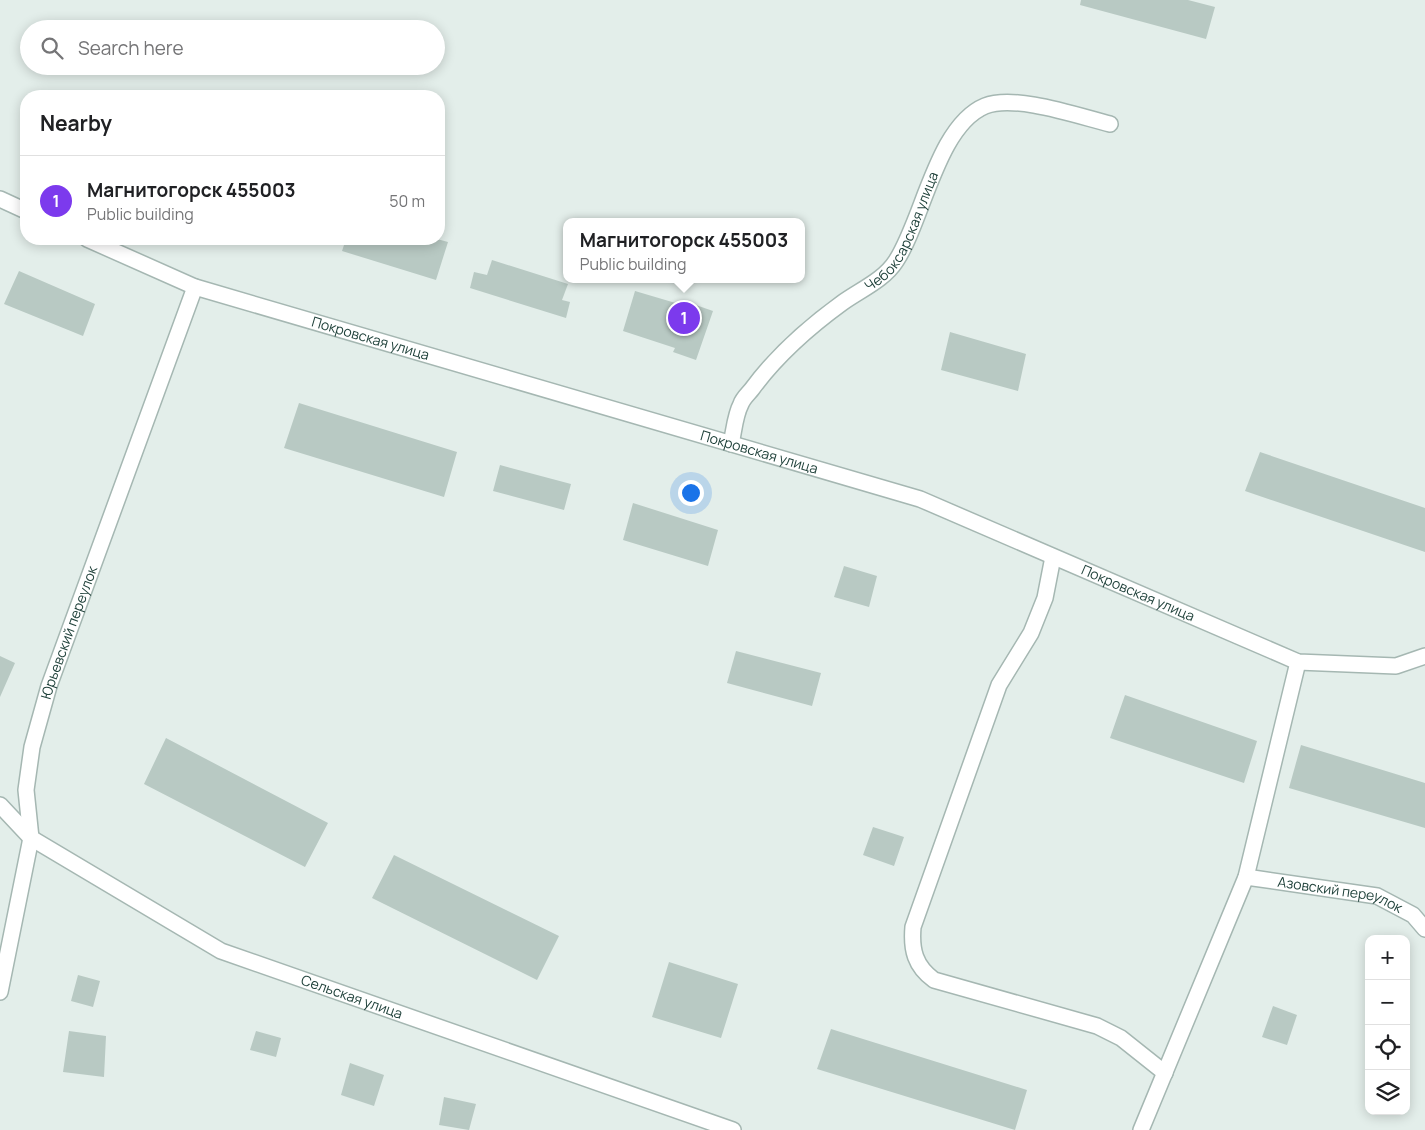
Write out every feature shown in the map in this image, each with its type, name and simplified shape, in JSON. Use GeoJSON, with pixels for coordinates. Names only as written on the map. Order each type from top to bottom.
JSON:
{"type":"FeatureCollection","features":[{"type":"Feature","properties":{"kind":"street","name":"Чебоксарская улица"},"geometry":{"type":"LineString","coordinates":[[731,444],[741,404],[763,374],[795,341],[842,303],[877,280],[895,263],[905,245],[947,141],[963,122],[984,106],[1013,101],[1110,124]]}},
{"type":"Feature","properties":{"kind":"street"},"geometry":{"type":"LineString","coordinates":[[0,199],[20,208]]}},
{"type":"Feature","properties":{"kind":"street","name":"Покровская улица"},"geometry":{"type":"LineString","coordinates":[[100,245],[194,288],[920,499],[1298,662],[1396,666],[1425,656]]}},
{"type":"Feature","properties":{"kind":"street","name":"Юрьевский переулок"},"geometry":{"type":"LineString","coordinates":[[0,992],[31,838],[26,790],[32,747],[49,686],[194,288]]}},
{"type":"Feature","properties":{"kind":"street"},"geometry":{"type":"LineString","coordinates":[[1053,557],[1046,598],[1031,633],[999,685],[913,927],[914,958],[922,971],[934,980],[1097,1026],[1121,1038],[1165,1073]]}},
{"type":"Feature","properties":{"kind":"street"},"geometry":{"type":"LineString","coordinates":[[1141,1130],[1246,877],[1298,662]]}},
{"type":"Feature","properties":{"kind":"street","name":"Сельская улица"},"geometry":{"type":"LineString","coordinates":[[0,805],[31,838],[220,951],[733,1130]]}},
{"type":"Feature","properties":{"kind":"street","name":"Азовский переулок"},"geometry":{"type":"LineString","coordinates":[[1246,877],[1377,896],[1413,915],[1425,929]]}},
{"type":"Feature","properties":{"kind":"building"},"geometry":{"type":"Polygon","coordinates":[[[1081,0],[1188,0],[1215,7],[1206,39],[1080,5],[1081,0]]]}},
{"type":"Feature","properties":{"kind":"building"},"geometry":{"type":"Polygon","coordinates":[[[445,241],[448,242],[436,280],[342,251],[344,245],[445,245],[445,241]]]}},
{"type":"Feature","properties":{"kind":"building"},"geometry":{"type":"Polygon","coordinates":[[[492,260],[568,284],[562,300],[570,302],[566,318],[470,288],[474,272],[487,275],[492,260]]]}},
{"type":"Feature","properties":{"kind":"building"},"geometry":{"type":"Polygon","coordinates":[[[19,271],[95,304],[83,336],[4,304],[19,271]]]}},
{"type":"Feature","properties":{"kind":"building"},"geometry":{"type":"Polygon","coordinates":[[[635,291],[689,307],[690,303],[713,311],[696,360],[673,352],[675,348],[623,331],[635,291]]]}},
{"type":"Feature","properties":{"kind":"building"},"geometry":{"type":"Polygon","coordinates":[[[950,332],[1026,354],[1018,391],[941,370],[950,332]]]}},
{"type":"Feature","properties":{"kind":"building"},"geometry":{"type":"Polygon","coordinates":[[[299,403],[457,452],[444,497],[284,448],[299,403]]]}},
{"type":"Feature","properties":{"kind":"building"},"geometry":{"type":"Polygon","coordinates":[[[1260,452],[1425,508],[1425,552],[1245,491],[1260,452]]]}},
{"type":"Feature","properties":{"kind":"building"},"geometry":{"type":"Polygon","coordinates":[[[500,465],[571,484],[564,510],[493,491],[500,465]]]}},
{"type":"Feature","properties":{"kind":"building"},"geometry":{"type":"Polygon","coordinates":[[[633,503],[718,530],[708,566],[623,540],[633,503]]]}},
{"type":"Feature","properties":{"kind":"building"},"geometry":{"type":"Polygon","coordinates":[[[844,566],[877,576],[869,607],[834,597],[844,566]]]}},
{"type":"Feature","properties":{"kind":"building"},"geometry":{"type":"Polygon","coordinates":[[[736,651],[821,673],[812,706],[727,683],[736,651]]]}},
{"type":"Feature","properties":{"kind":"building"},"geometry":{"type":"Polygon","coordinates":[[[0,656],[15,663],[0,697],[0,656]]]}},
{"type":"Feature","properties":{"kind":"building"},"geometry":{"type":"Polygon","coordinates":[[[1125,695],[1257,741],[1244,783],[1110,738],[1125,695]]]}},
{"type":"Feature","properties":{"kind":"building"},"geometry":{"type":"Polygon","coordinates":[[[166,738],[328,823],[305,867],[144,784],[166,738]]]}},
{"type":"Feature","properties":{"kind":"building"},"geometry":{"type":"Polygon","coordinates":[[[1301,745],[1425,783],[1425,828],[1289,788],[1301,745]]]}},
{"type":"Feature","properties":{"kind":"building"},"geometry":{"type":"Polygon","coordinates":[[[873,827],[904,837],[894,866],[863,855],[873,827]]]}},
{"type":"Feature","properties":{"kind":"building"},"geometry":{"type":"Polygon","coordinates":[[[394,855],[559,936],[537,980],[372,898],[394,855]]]}},
{"type":"Feature","properties":{"kind":"building"},"geometry":{"type":"Polygon","coordinates":[[[669,962],[738,984],[721,1038],[652,1017],[669,962]]]}},
{"type":"Feature","properties":{"kind":"building"},"geometry":{"type":"Polygon","coordinates":[[[78,975],[100,981],[93,1007],[71,1001],[78,975]]]}},
{"type":"Feature","properties":{"kind":"building"},"geometry":{"type":"Polygon","coordinates":[[[1273,1006],[1297,1015],[1287,1045],[1262,1037],[1273,1006]]]}},
{"type":"Feature","properties":{"kind":"building"},"geometry":{"type":"Polygon","coordinates":[[[831,1029],[1027,1090],[1015,1130],[817,1069],[831,1029]]]}},
{"type":"Feature","properties":{"kind":"building"},"geometry":{"type":"Polygon","coordinates":[[[69,1031],[106,1036],[104,1077],[63,1072],[69,1031]]]}},
{"type":"Feature","properties":{"kind":"building"},"geometry":{"type":"Polygon","coordinates":[[[256,1031],[281,1038],[276,1057],[250,1050],[256,1031]]]}},
{"type":"Feature","properties":{"kind":"building"},"geometry":{"type":"Polygon","coordinates":[[[350,1063],[384,1075],[374,1106],[341,1095],[350,1063]]]}},
{"type":"Feature","properties":{"kind":"building"},"geometry":{"type":"Polygon","coordinates":[[[444,1097],[476,1104],[469,1130],[439,1125],[444,1097]]]}},
{"type":"Feature","properties":{"kind":"place","name":"Магнитогорск 455003"},"geometry":{"type":"Point","coordinates":[684,318]}}]}
